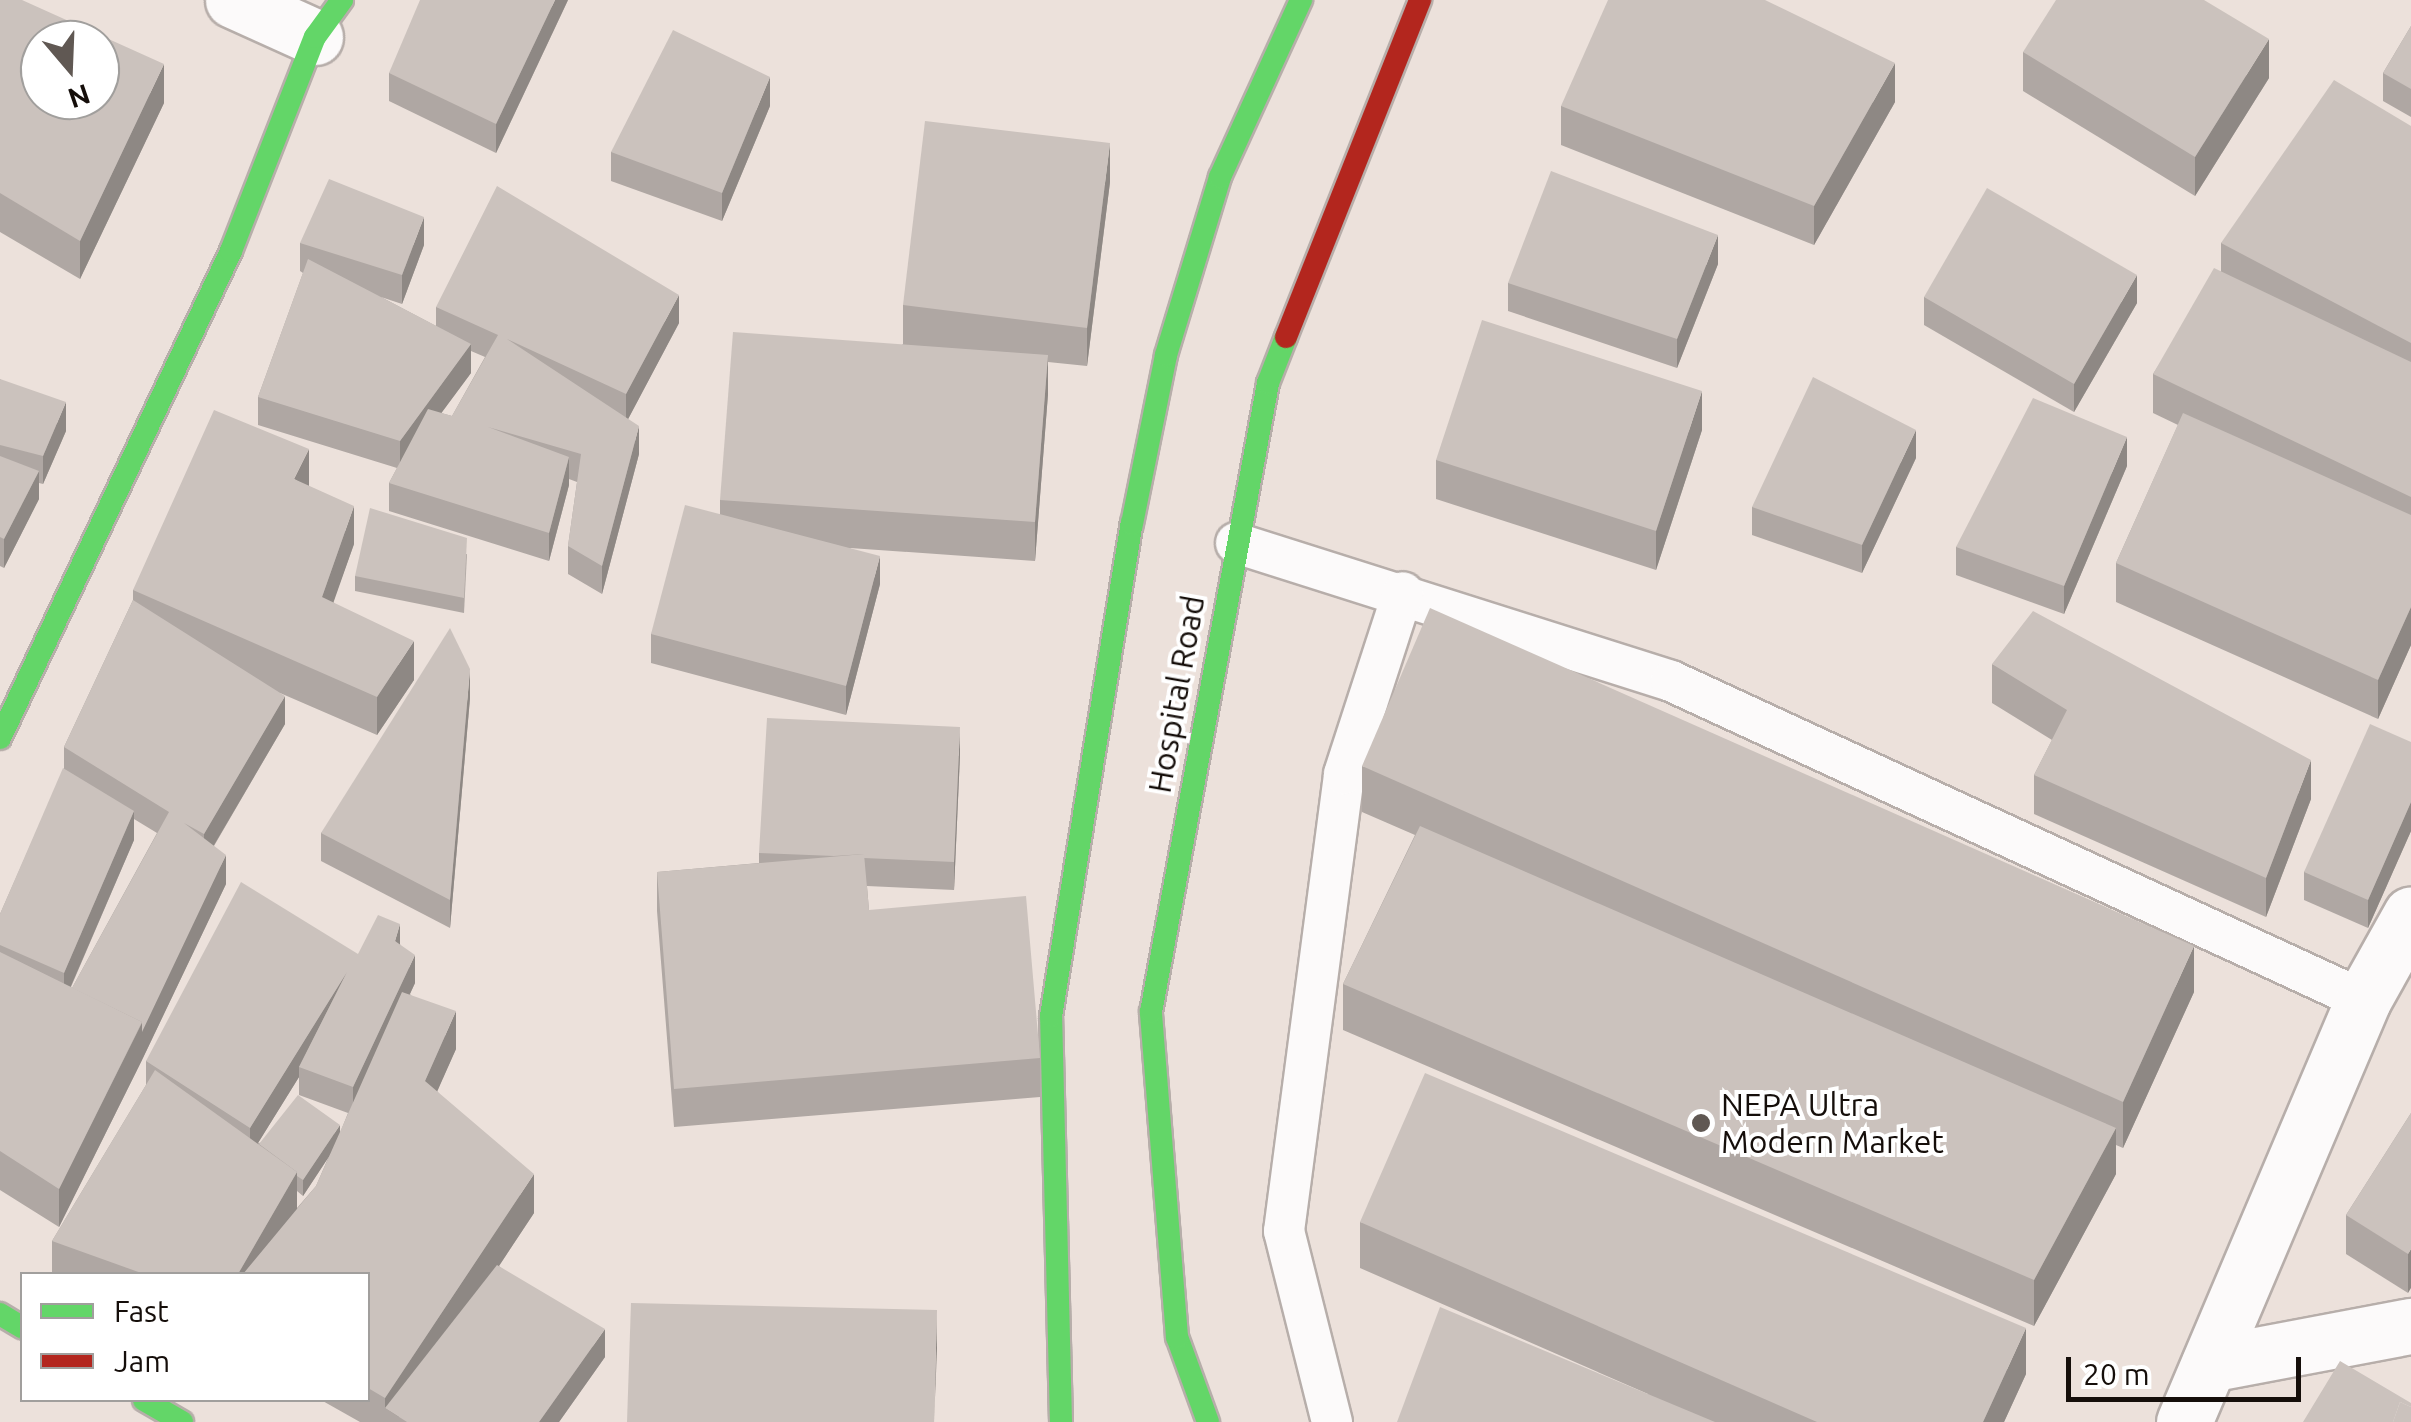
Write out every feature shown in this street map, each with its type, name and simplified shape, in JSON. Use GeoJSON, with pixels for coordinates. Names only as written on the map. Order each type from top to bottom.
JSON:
{"type":"FeatureCollection","features":[{"type":"Feature","properties":{"kind":"street"},"geometry":{"type":"LineString","coordinates":[[0,738],[223,268],[329,18],[233,0]]}},
{"type":"Feature","properties":{"kind":"street"},"geometry":{"type":"LineString","coordinates":[[1061,1422],[1051,1016],[1132,524],[1166,354],[1220,177],[1301,0]]}},
{"type":"Feature","properties":{"kind":"street","name":"Hospital Road"},"geometry":{"type":"LineString","coordinates":[[1208,1422],[1177,1337],[1150,1012],[1268,383],[1420,0]]}},
{"type":"Feature","properties":{"kind":"street"},"geometry":{"type":"LineString","coordinates":[[2184,1422],[2363,1000],[2411,914]]}},
{"type":"Feature","properties":{"kind":"street"},"geometry":{"type":"LineString","coordinates":[[2209,1364],[2411,1326]]}},
{"type":"Feature","properties":{"kind":"street"},"geometry":{"type":"LineString","coordinates":[[147,1402],[182,1422]]}},
{"type":"Feature","properties":{"kind":"lane"},"geometry":{"type":"LineString","coordinates":[[1236,543],[1403,592],[1671,680],[2363,1000]]}},
{"type":"Feature","properties":{"kind":"lane"},"geometry":{"type":"LineString","coordinates":[[1332,1422],[1284,1231],[1344,774],[1403,592]]}},
{"type":"Feature","properties":{"kind":"building"},"geometry":{"type":"Polygon","coordinates":[[[0,0],[22,0],[66,20],[20,20],[20,120],[120,120],[120,44],[164,64],[80,241],[0,193],[0,0]]]}},
{"type":"Feature","properties":{"kind":"building"},"geometry":{"type":"Polygon","coordinates":[[[420,0],[555,0],[496,124],[389,73],[420,0]]]}},
{"type":"Feature","properties":{"kind":"building"},"geometry":{"type":"Polygon","coordinates":[[[1608,0],[1765,0],[1895,63],[1814,206],[1561,106],[1608,0]]]}},
{"type":"Feature","properties":{"kind":"building"},"geometry":{"type":"Polygon","coordinates":[[[2056,0],[2204,0],[2269,39],[2195,157],[2023,52],[2056,0]]]}},
{"type":"Feature","properties":{"kind":"building"},"geometry":{"type":"Polygon","coordinates":[[[2411,26],[2411,89],[2383,73],[2411,26]]]}},
{"type":"Feature","properties":{"kind":"building"},"geometry":{"type":"Polygon","coordinates":[[[673,30],[770,77],[722,193],[611,152],[673,30]]]}},
{"type":"Feature","properties":{"kind":"building"},"geometry":{"type":"Polygon","coordinates":[[[2334,80],[2411,126],[2411,343],[2221,243],[2334,80]]]}},
{"type":"Feature","properties":{"kind":"building"},"geometry":{"type":"Polygon","coordinates":[[[925,121],[1110,143],[1087,328],[903,305],[925,121]]]}},
{"type":"Feature","properties":{"kind":"building"},"geometry":{"type":"Polygon","coordinates":[[[1551,171],[1718,235],[1677,339],[1508,283],[1551,171]]]}},
{"type":"Feature","properties":{"kind":"building"},"geometry":{"type":"Polygon","coordinates":[[[329,179],[424,217],[402,275],[300,243],[329,179]]]}},
{"type":"Feature","properties":{"kind":"building"},"geometry":{"type":"Polygon","coordinates":[[[497,186],[679,295],[626,394],[507,339],[639,426],[602,566],[568,546],[581,454],[488,427],[569,457],[549,533],[389,483],[428,409],[452,416],[498,335],[436,307],[497,186]]]}},
{"type":"Feature","properties":{"kind":"building"},"geometry":{"type":"Polygon","coordinates":[[[1987,188],[2137,275],[2074,384],[1924,297],[1987,188]]]}},
{"type":"Feature","properties":{"kind":"building"},"geometry":{"type":"Polygon","coordinates":[[[308,259],[471,344],[400,441],[258,397],[308,259]]]}},
{"type":"Feature","properties":{"kind":"building"},"geometry":{"type":"Polygon","coordinates":[[[2214,268],[2411,362],[2411,497],[2153,374],[2214,268]]]}},
{"type":"Feature","properties":{"kind":"building"},"geometry":{"type":"Polygon","coordinates":[[[1482,320],[1702,391],[1656,531],[1436,460],[1482,320]]]}},
{"type":"Feature","properties":{"kind":"building"},"geometry":{"type":"Polygon","coordinates":[[[733,332],[1048,355],[1035,522],[720,500],[733,332]]]}},
{"type":"Feature","properties":{"kind":"building"},"geometry":{"type":"Polygon","coordinates":[[[1813,377],[1916,430],[1862,545],[1752,507],[1813,377]]]}},
{"type":"Feature","properties":{"kind":"building"},"geometry":{"type":"Polygon","coordinates":[[[0,379],[66,402],[43,456],[0,445],[0,379]]]}},
{"type":"Feature","properties":{"kind":"building"},"geometry":{"type":"Polygon","coordinates":[[[2033,398],[2127,437],[2064,586],[1956,547],[2033,398]]]}},
{"type":"Feature","properties":{"kind":"building"},"geometry":{"type":"Polygon","coordinates":[[[214,410],[309,449],[294,479],[354,506],[322,597],[414,641],[377,697],[133,590],[214,410]]]}},
{"type":"Feature","properties":{"kind":"building"},"geometry":{"type":"Polygon","coordinates":[[[2183,413],[2411,515],[2411,607],[2378,680],[2116,563],[2183,413]]]}},
{"type":"Feature","properties":{"kind":"building"},"geometry":{"type":"Polygon","coordinates":[[[0,456],[39,471],[4,539],[0,537],[0,456]]]}},
{"type":"Feature","properties":{"kind":"building"},"geometry":{"type":"Polygon","coordinates":[[[685,505],[880,556],[846,686],[651,634],[685,505]]]}},
{"type":"Feature","properties":{"kind":"building"},"geometry":{"type":"Polygon","coordinates":[[[370,508],[467,538],[464,598],[355,576],[370,508]]]}},
{"type":"Feature","properties":{"kind":"building"},"geometry":{"type":"Polygon","coordinates":[[[133,600],[285,696],[204,834],[184,823],[226,855],[142,1032],[142,1022],[72,988],[169,812],[64,747],[133,600]]]}},
{"type":"Feature","properties":{"kind":"building"},"geometry":{"type":"Polygon","coordinates":[[[1430,608],[2194,946],[2123,1102],[1362,766],[1430,608]]]}},
{"type":"Feature","properties":{"kind":"building"},"geometry":{"type":"Polygon","coordinates":[[[2033,611],[2311,760],[2266,878],[2034,775],[2067,710],[1992,664],[2033,611]]]}},
{"type":"Feature","properties":{"kind":"building"},"geometry":{"type":"Polygon","coordinates":[[[450,628],[470,669],[450,900],[321,833],[450,628]]]}},
{"type":"Feature","properties":{"kind":"building"},"geometry":{"type":"Polygon","coordinates":[[[767,718],[960,727],[954,862],[864,858],[864,854],[759,853],[767,718]]]}},
{"type":"Feature","properties":{"kind":"building"},"geometry":{"type":"Polygon","coordinates":[[[2370,724],[2411,742],[2411,802],[2368,900],[2304,872],[2370,724]]]}},
{"type":"Feature","properties":{"kind":"building"},"geometry":{"type":"Polygon","coordinates":[[[63,768],[134,811],[64,973],[0,945],[0,914],[63,768]]]}},
{"type":"Feature","properties":{"kind":"building"},"geometry":{"type":"Polygon","coordinates":[[[1420,826],[2116,1128],[2034,1280],[1343,984],[1420,826]]]}},
{"type":"Feature","properties":{"kind":"building"},"geometry":{"type":"Polygon","coordinates":[[[864,854],[869,910],[1026,896],[1040,1058],[674,1089],[657,872],[864,854]]]}},
{"type":"Feature","properties":{"kind":"building"},"geometry":{"type":"Polygon","coordinates":[[[241,882],[358,954],[378,915],[400,924],[395,941],[415,955],[353,1087],[299,1067],[347,972],[250,1128],[146,1061],[241,882]]]}},
{"type":"Feature","properties":{"kind":"building"},"geometry":{"type":"Polygon","coordinates":[[[0,952],[142,1022],[59,1189],[0,1151],[0,952]]]}},
{"type":"Feature","properties":{"kind":"building"},"geometry":{"type":"Polygon","coordinates":[[[402,992],[456,1011],[425,1081],[534,1174],[385,1398],[370,1389],[370,1272],[245,1272],[316,1186],[402,992]]]}},
{"type":"Feature","properties":{"kind":"building"},"geometry":{"type":"Polygon","coordinates":[[[155,1070],[297,1172],[239,1272],[138,1272],[52,1241],[155,1070]]]}},
{"type":"Feature","properties":{"kind":"building"},"geometry":{"type":"Polygon","coordinates":[[[1425,1073],[2026,1328],[1983,1422],[1817,1422],[1360,1222],[1425,1073]]]}},
{"type":"Feature","properties":{"kind":"building"},"geometry":{"type":"Polygon","coordinates":[[[298,1095],[340,1125],[303,1180],[259,1144],[298,1095]]]}},
{"type":"Feature","properties":{"kind":"building"},"geometry":{"type":"Polygon","coordinates":[[[2411,1113],[2411,1249],[2408,1254],[2346,1215],[2411,1113]]]}},
{"type":"Feature","properties":{"kind":"building"},"geometry":{"type":"Polygon","coordinates":[[[497,1265],[605,1329],[539,1422],[407,1422],[385,1408],[497,1265]]]}},
{"type":"Feature","properties":{"kind":"building"},"geometry":{"type":"Polygon","coordinates":[[[631,1303],[937,1310],[934,1422],[627,1422],[631,1303]]]}},
{"type":"Feature","properties":{"kind":"building"},"geometry":{"type":"Polygon","coordinates":[[[1440,1307],[1715,1422],[1397,1422],[1440,1307]]]}},
{"type":"Feature","properties":{"kind":"building"},"geometry":{"type":"Polygon","coordinates":[[[2340,1361],[2411,1403],[2411,1407],[2400,1402],[2393,1422],[2303,1422],[2340,1361]]]}},
{"type":"Feature","properties":{"kind":"building"},"geometry":{"type":"Polygon","coordinates":[[[2400,1402],[2411,1407],[2411,1422],[2393,1422],[2400,1402]]]}},
{"type":"Feature","properties":{"kind":"traffic: fast"},"geometry":{"type":"LineString","coordinates":[[0,738],[231,251],[315,37],[342,0]]}},
{"type":"Feature","properties":{"kind":"traffic: fast"},"geometry":{"type":"LineString","coordinates":[[1061,1422],[1051,1016],[1132,524],[1166,355],[1220,177],[1301,0]]}},
{"type":"Feature","properties":{"kind":"traffic: fast"},"geometry":{"type":"LineString","coordinates":[[1208,1422],[1177,1337],[1151,1012],[1268,383],[1286,337]]}},
{"type":"Feature","properties":{"kind":"traffic: fast"},"geometry":{"type":"LineString","coordinates":[[0,1314],[20,1326]]}},
{"type":"Feature","properties":{"kind":"traffic: fast"},"geometry":{"type":"LineString","coordinates":[[147,1402],[182,1422]]}},
{"type":"Feature","properties":{"kind":"traffic: jam"},"geometry":{"type":"LineString","coordinates":[[1286,337],[1420,0]]}},
{"type":"Feature","properties":{"kind":"place","name":"NEPA Ultra Modern Market"},"geometry":{"type":"Point","coordinates":[1701,1123]}}]}
